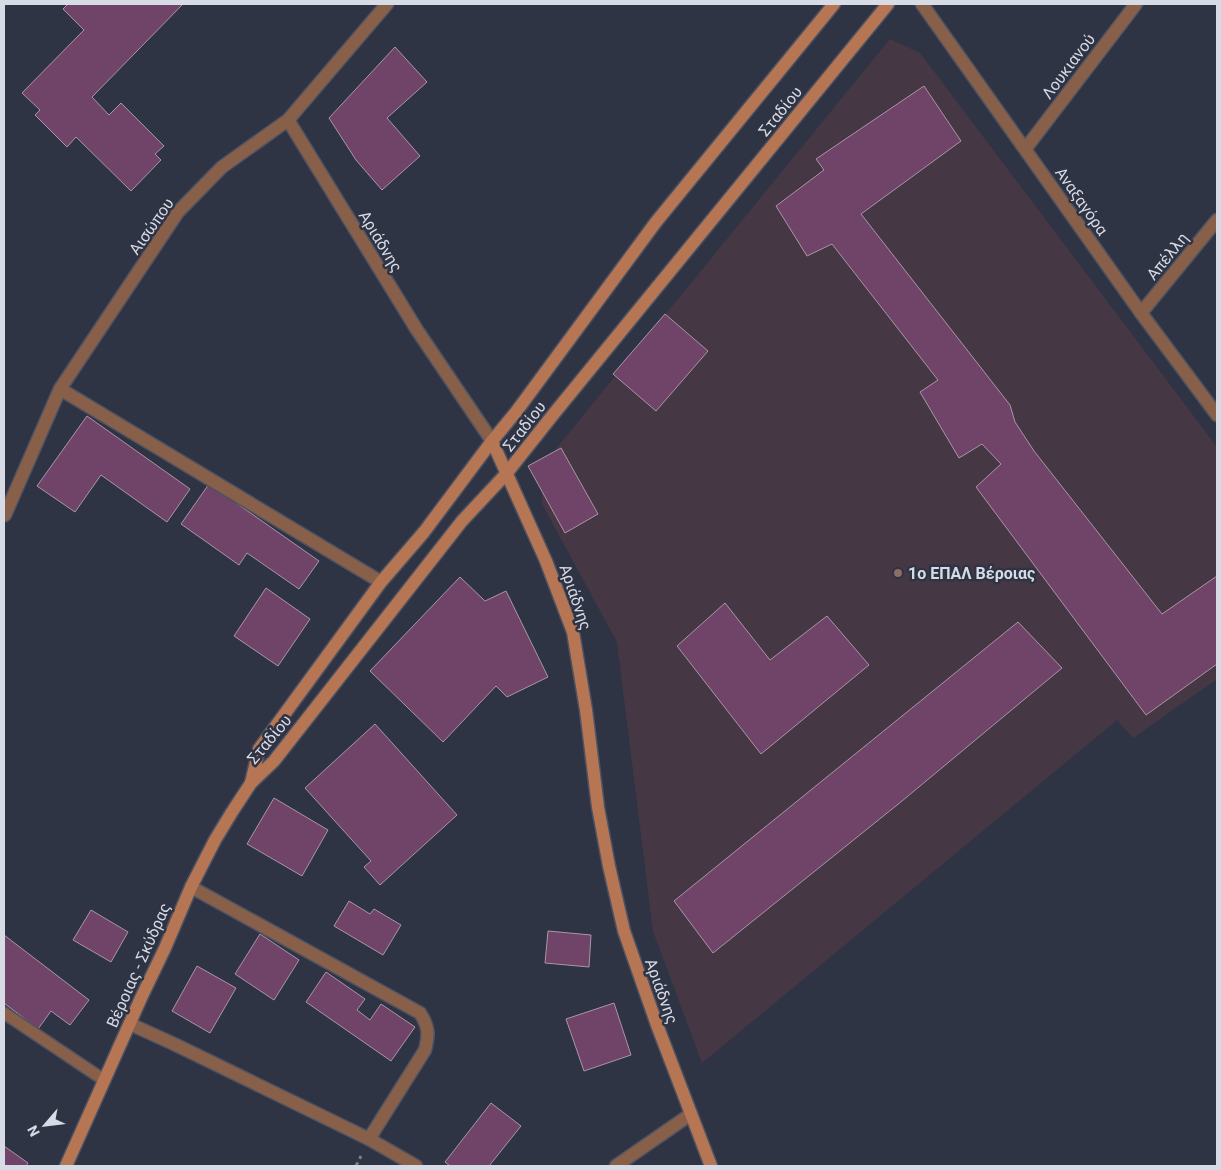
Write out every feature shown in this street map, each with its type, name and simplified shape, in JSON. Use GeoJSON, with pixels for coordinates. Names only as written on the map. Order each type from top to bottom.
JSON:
{"type":"FeatureCollection","features":[{"type":"Feature","properties":{"kind":"main road","name":"Σταδίου"},"geometry":{"type":"LineString","coordinates":[[251,783],[259,749],[381,582],[424,532],[516,412],[656,222],[834,4]]}},
{"type":"Feature","properties":{"kind":"main road","name":"Σταδίου"},"geometry":{"type":"LineString","coordinates":[[251,783],[274,761],[462,521],[506,474],[888,4]]}},
{"type":"Feature","properties":{"kind":"main road","name":"Αριάδνης"},"geometry":{"type":"LineString","coordinates":[[492,441],[546,561],[573,632],[586,710],[598,806],[624,932],[711,1166]]}},
{"type":"Feature","properties":{"kind":"main road","name":"Βέροιας - Σκύδρας"},"geometry":{"type":"LineString","coordinates":[[66,1166],[191,887],[215,840],[251,783]]}},
{"type":"Feature","properties":{"kind":"street","name":"Αισώπου"},"geometry":{"type":"LineString","coordinates":[[5,515],[60,389],[178,212],[222,167],[288,120],[387,4]]}},
{"type":"Feature","properties":{"kind":"street","name":"Αναξαγόρα"},"geometry":{"type":"LineString","coordinates":[[922,4],[1217,415]]}},
{"type":"Feature","properties":{"kind":"street","name":"Λουκιανού"},"geometry":{"type":"LineString","coordinates":[[1026,148],[1136,4]]}},
{"type":"Feature","properties":{"kind":"street","name":"Αριάδνης"},"geometry":{"type":"LineString","coordinates":[[288,120],[416,330],[492,441]]}},
{"type":"Feature","properties":{"kind":"street","name":"Απέλλη"},"geometry":{"type":"LineString","coordinates":[[1142,313],[1217,220]]}},
{"type":"Feature","properties":{"kind":"street"},"geometry":{"type":"LineString","coordinates":[[60,389],[381,582]]}},
{"type":"Feature","properties":{"kind":"street"},"geometry":{"type":"LineString","coordinates":[[191,887],[420,1013],[426,1022],[428,1037],[424,1050],[370,1139]]}},
{"type":"Feature","properties":{"kind":"street"},"geometry":{"type":"LineString","coordinates":[[130,1024],[370,1139],[416,1166]]}},
{"type":"Feature","properties":{"kind":"street"},"geometry":{"type":"LineString","coordinates":[[616,1166],[691,1114]]}},
{"type":"Feature","properties":{"kind":"lane"},"geometry":{"type":"LineString","coordinates":[[4,1013],[104,1080]]}},
{"type":"Feature","properties":{"kind":"shaded area","name":"1ο ΕΠΑΛ Βέροιας"},"geometry":{"type":"Polygon","coordinates":[[[890,39],[920,53],[1217,447],[1217,679],[1133,738],[1117,720],[702,1063],[653,931],[617,642],[542,504],[542,466],[890,39]]]}},
{"type":"Feature","properties":{"kind":"building"},"geometry":{"type":"Polygon","coordinates":[[[68,4],[183,4],[92,97],[109,115],[121,103],[164,146],[155,154],[161,160],[131,191],[76,137],[67,147],[35,115],[40,110],[22,93],[84,30],[63,9],[68,4]]]}},
{"type":"Feature","properties":{"kind":"building"},"geometry":{"type":"Polygon","coordinates":[[[395,47],[427,82],[387,118],[420,156],[382,190],[356,160],[329,118],[395,47]]]}},
{"type":"Feature","properties":{"kind":"building"},"geometry":{"type":"Polygon","coordinates":[[[924,86],[961,141],[861,214],[1010,405],[1015,422],[1034,451],[1162,614],[1217,576],[1217,664],[1146,715],[976,487],[1001,464],[982,444],[959,458],[920,392],[938,380],[832,244],[807,256],[776,206],[824,170],[816,159],[924,86]]]}},
{"type":"Feature","properties":{"kind":"building"},"geometry":{"type":"Polygon","coordinates":[[[665,314],[708,351],[656,411],[613,374],[665,314]]]}},
{"type":"Feature","properties":{"kind":"building"},"geometry":{"type":"Polygon","coordinates":[[[87,416],[190,489],[167,522],[101,475],[75,512],[37,486],[87,416]]]}},
{"type":"Feature","properties":{"kind":"building"},"geometry":{"type":"Polygon","coordinates":[[[561,448],[598,514],[565,533],[528,466],[561,448]]]}},
{"type":"Feature","properties":{"kind":"building"},"geometry":{"type":"Polygon","coordinates":[[[209,484],[319,561],[299,589],[247,553],[239,565],[181,524],[209,484]]]}},
{"type":"Feature","properties":{"kind":"building"},"geometry":{"type":"Polygon","coordinates":[[[460,577],[485,601],[506,591],[548,677],[507,697],[496,686],[443,742],[370,671],[460,577]]]}},
{"type":"Feature","properties":{"kind":"building"},"geometry":{"type":"Polygon","coordinates":[[[266,588],[310,619],[278,666],[234,636],[266,588]]]}},
{"type":"Feature","properties":{"kind":"building"},"geometry":{"type":"Polygon","coordinates":[[[725,603],[770,660],[827,616],[869,665],[761,754],[677,646],[725,603]]]}},
{"type":"Feature","properties":{"kind":"building"},"geometry":{"type":"Polygon","coordinates":[[[1018,622],[1062,668],[902,801],[713,953],[674,901],[1018,622]]]}},
{"type":"Feature","properties":{"kind":"building"},"geometry":{"type":"Polygon","coordinates":[[[375,724],[457,815],[380,885],[364,867],[371,861],[305,788],[375,724]]]}},
{"type":"Feature","properties":{"kind":"building"},"geometry":{"type":"Polygon","coordinates":[[[274,798],[328,830],[302,876],[247,844],[274,798]]]}},
{"type":"Feature","properties":{"kind":"building"},"geometry":{"type":"Polygon","coordinates":[[[349,901],[370,914],[374,909],[401,925],[383,955],[334,926],[349,901]]]}},
{"type":"Feature","properties":{"kind":"building"},"geometry":{"type":"Polygon","coordinates":[[[91,910],[128,932],[111,962],[73,940],[91,910]]]}},
{"type":"Feature","properties":{"kind":"building"},"geometry":{"type":"Polygon","coordinates":[[[548,931],[591,935],[589,967],[545,963],[548,931]]]}},
{"type":"Feature","properties":{"kind":"building"},"geometry":{"type":"Polygon","coordinates":[[[260,934],[299,960],[274,1000],[235,974],[260,934]]]}},
{"type":"Feature","properties":{"kind":"building"},"geometry":{"type":"Polygon","coordinates":[[[4,935],[89,1000],[70,1025],[51,1011],[38,1029],[4,1003],[4,935]]]}},
{"type":"Feature","properties":{"kind":"building"},"geometry":{"type":"Polygon","coordinates":[[[197,966],[236,988],[210,1033],[172,1011],[197,966]]]}},
{"type":"Feature","properties":{"kind":"building"},"geometry":{"type":"Polygon","coordinates":[[[326,972],[365,999],[357,1010],[370,1020],[381,1004],[415,1027],[391,1061],[306,1002],[326,972]]]}},
{"type":"Feature","properties":{"kind":"building"},"geometry":{"type":"Polygon","coordinates":[[[614,1003],[631,1055],[584,1071],[566,1019],[614,1003]]]}},
{"type":"Feature","properties":{"kind":"building"},"geometry":{"type":"Polygon","coordinates":[[[491,1103],[521,1126],[489,1166],[450,1166],[445,1162],[491,1103]]]}},
{"type":"Feature","properties":{"kind":"building"},"geometry":{"type":"Polygon","coordinates":[[[4,1146],[28,1163],[26,1166],[4,1166],[4,1146]]]}},
{"type":"Feature","properties":{"kind":"place","name":"1ο ΕΠΑΛ Βέροιας"},"geometry":{"type":"Point","coordinates":[898,573]}}]}
